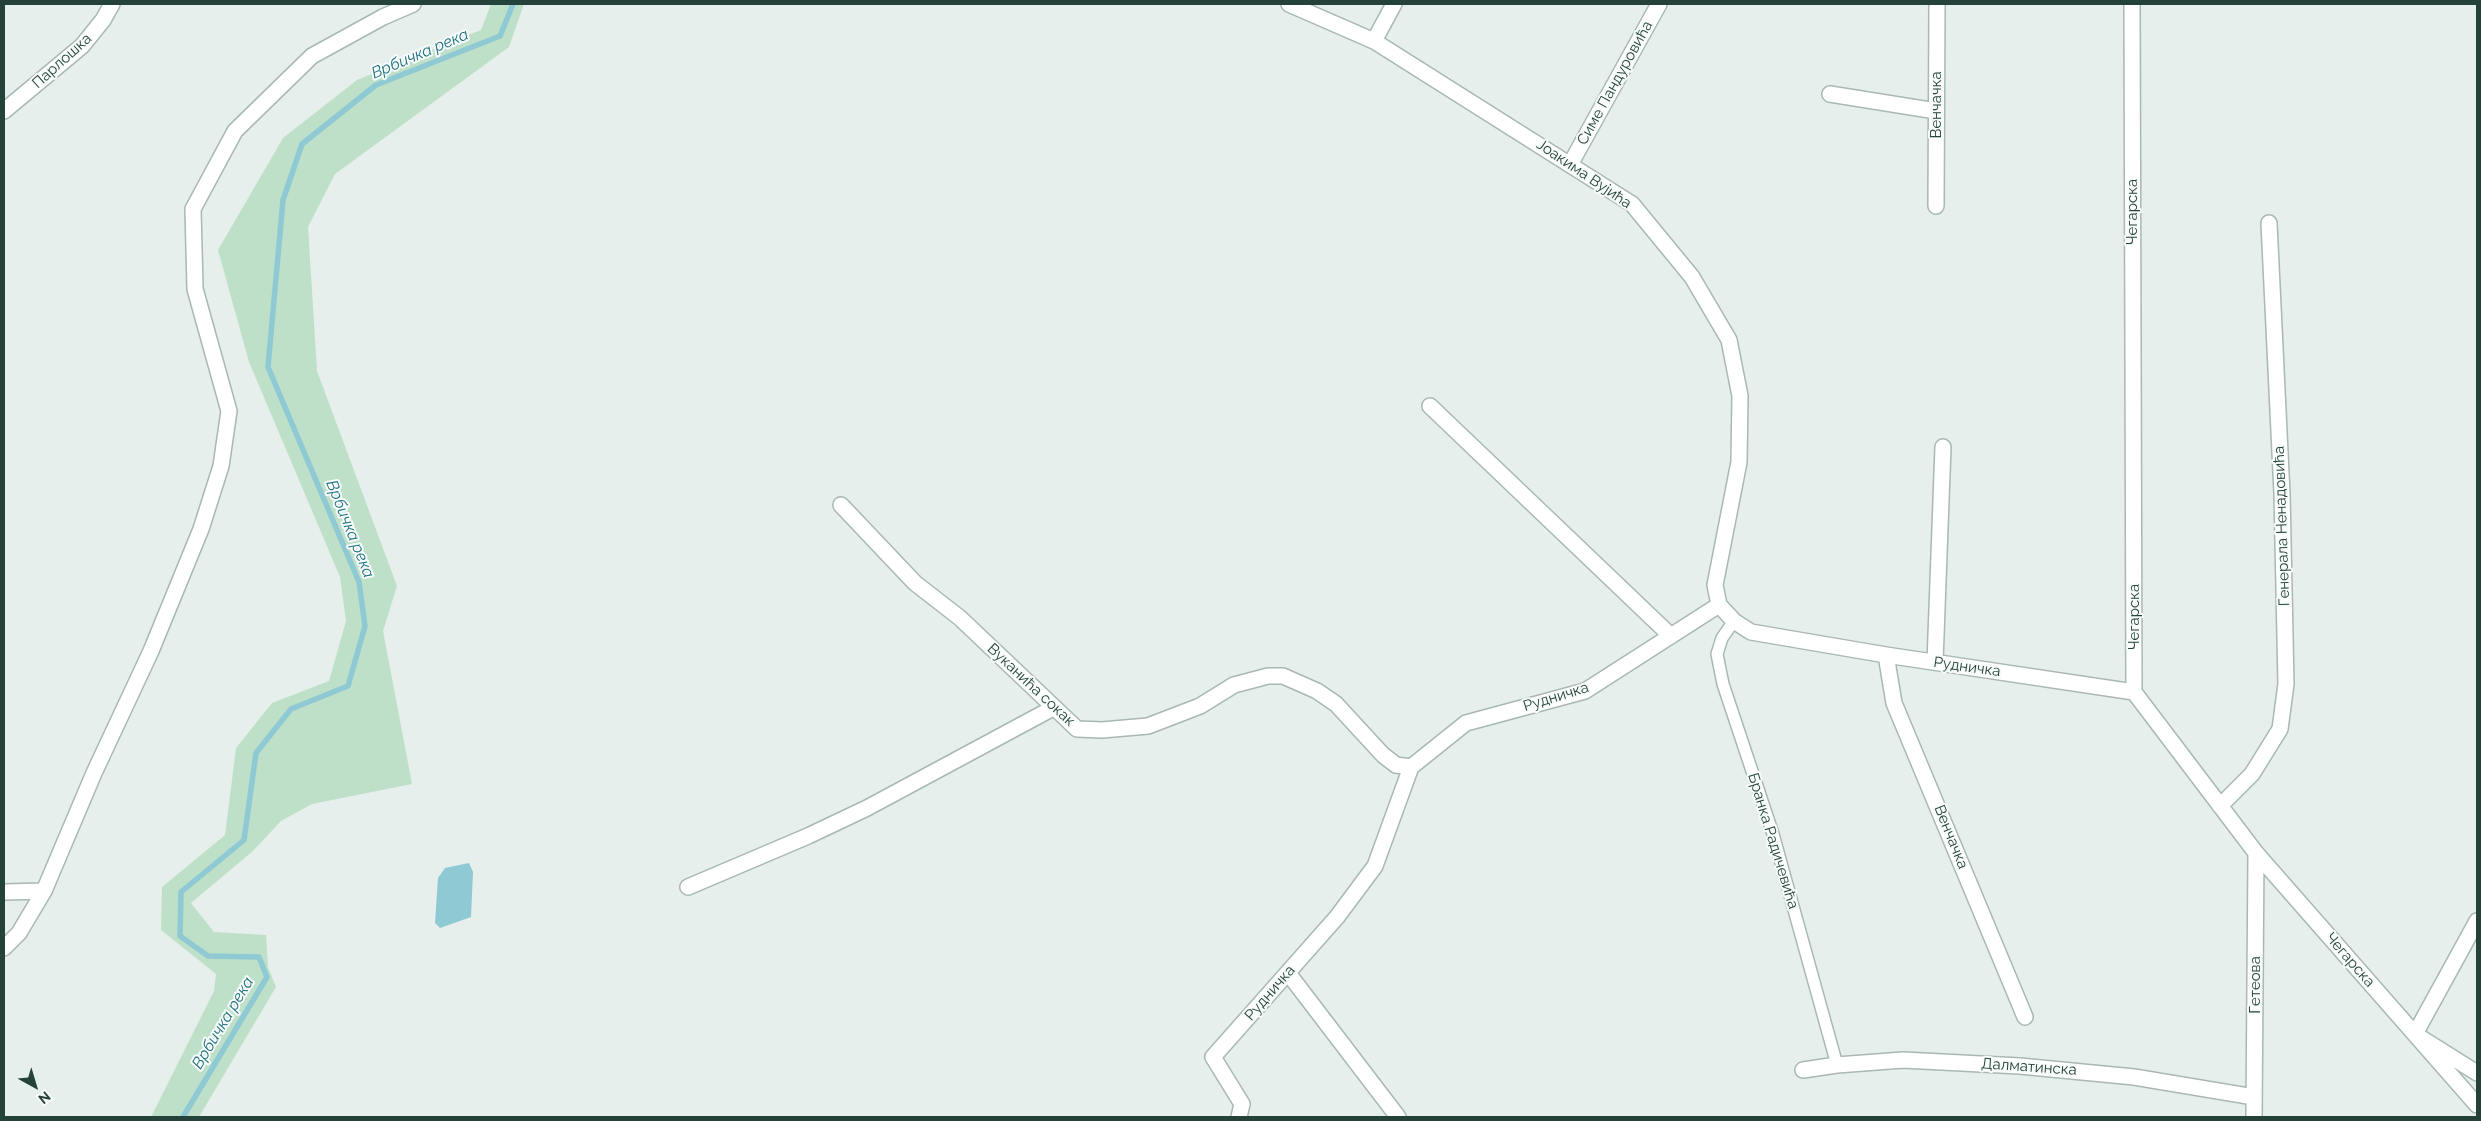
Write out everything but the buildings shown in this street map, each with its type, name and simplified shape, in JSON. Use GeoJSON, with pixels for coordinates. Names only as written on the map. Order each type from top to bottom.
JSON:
{"type":"FeatureCollection","features":[{"type":"Feature","properties":{"kind":"street","name":"Парлошка"},"geometry":{"type":"LineString","coordinates":[[4,110],[82,46],[103,20],[112,4]]}},
{"type":"Feature","properties":{"kind":"street"},"geometry":{"type":"LineString","coordinates":[[4,948],[19,933],[44,890],[94,773],[151,651],[201,529],[222,466],[228,411],[195,290],[193,209],[235,131],[312,56],[383,17],[413,4]]}},
{"type":"Feature","properties":{"kind":"street","name":"Јоакима Вујића"},"geometry":{"type":"LineString","coordinates":[[1289,4],[1374,41],[1571,163],[1632,204],[1692,277],[1729,340],[1740,396],[1739,462],[1715,585],[1719,605]]}},
{"type":"Feature","properties":{"kind":"street"},"geometry":{"type":"LineString","coordinates":[[1374,41],[1394,4]]}},
{"type":"Feature","properties":{"kind":"street","name":"Симе Пандуровића"},"geometry":{"type":"LineString","coordinates":[[1571,163],[1659,4]]}},
{"type":"Feature","properties":{"kind":"street","name":"Венчачка"},"geometry":{"type":"LineString","coordinates":[[1936,206],[1937,4]]}},
{"type":"Feature","properties":{"kind":"street","name":"Чегарска"},"geometry":{"type":"LineString","coordinates":[[2132,4],[2134,692],[2256,853],[2477,1105]]}},
{"type":"Feature","properties":{"kind":"street"},"geometry":{"type":"LineString","coordinates":[[1830,94],[1936,111]]}},
{"type":"Feature","properties":{"kind":"street","name":"Генерала Ненадовића"},"geometry":{"type":"LineString","coordinates":[[2220,806],[2252,774],[2280,729],[2286,684],[2282,494],[2269,223]]}},
{"type":"Feature","properties":{"kind":"street"},"geometry":{"type":"LineString","coordinates":[[1430,406],[1671,636]]}},
{"type":"Feature","properties":{"kind":"street"},"geometry":{"type":"LineString","coordinates":[[1935,662],[1943,447]]}},
{"type":"Feature","properties":{"kind":"street","name":"Вуканића сокак"},"geometry":{"type":"LineString","coordinates":[[841,505],[915,583],[960,618],[1077,729],[1130,729],[1148,726],[1200,706],[1234,685],[1268,676],[1282,676],[1317,691],[1336,704],[1383,755],[1396,765],[1410,767]]}},
{"type":"Feature","properties":{"kind":"street","name":"Рудничка"},"geometry":{"type":"LineString","coordinates":[[1239,1117],[1242,1104],[1213,1057],[1336,917],[1375,866],[1410,767],[1466,723],[1585,691],[1719,605],[1734,622],[1751,632],[1886,655],[2134,692]]}},
{"type":"Feature","properties":{"kind":"street","name":"Венчачка"},"geometry":{"type":"LineString","coordinates":[[1886,655],[1894,702],[2025,1017]]}},
{"type":"Feature","properties":{"kind":"street"},"geometry":{"type":"LineString","coordinates":[[688,887],[783,848],[867,808],[1053,708]]}},
{"type":"Feature","properties":{"kind":"street","name":"Гетеова"},"geometry":{"type":"LineString","coordinates":[[2254,1117],[2256,853]]}},
{"type":"Feature","properties":{"kind":"street"},"geometry":{"type":"LineString","coordinates":[[4,892],[44,890]]}},
{"type":"Feature","properties":{"kind":"street"},"geometry":{"type":"LineString","coordinates":[[2477,921],[2415,1034],[2477,1073]]}},
{"type":"Feature","properties":{"kind":"street"},"geometry":{"type":"LineString","coordinates":[[1288,973],[1398,1117]]}},
{"type":"Feature","properties":{"kind":"street","name":"Далматинска"},"geometry":{"type":"LineString","coordinates":[[1803,1070],[1837,1065],[1911,1060],[2020,1066],[2134,1077],[2254,1097]]}},
{"type":"Feature","properties":{"kind":"lane","name":"Бранка Радичевића"},"geometry":{"type":"LineString","coordinates":[[1734,622],[1722,638],[1717,654],[1723,684],[1773,834],[1837,1065]]}},
{"type":"Feature","properties":{"kind":"green space"},"geometry":{"type":"Polygon","coordinates":[[[491,4],[524,4],[509,47],[335,174],[308,227],[317,371],[397,586],[383,631],[412,784],[312,804],[281,821],[253,851],[191,903],[214,932],[266,935],[268,967],[276,987],[199,1117],[151,1117],[214,991],[216,974],[161,930],[162,887],[225,835],[236,748],[272,703],[329,681],[346,621],[340,577],[249,362],[218,250],[283,138],[357,80],[481,30],[491,4]]]}},
{"type":"Feature","properties":{"kind":"water"},"geometry":{"type":"Polygon","coordinates":[[[469,863],[473,872],[471,917],[440,928],[435,923],[438,878],[445,868],[469,863]]]}},
{"type":"Feature","properties":{"kind":"waterway","name":"Врбичка река"},"geometry":{"type":"LineString","coordinates":[[183,1117],[267,977],[259,957],[208,956],[180,936],[181,892],[244,840],[256,753],[291,709],[348,686],[365,626],[359,582],[268,367],[283,200],[302,144],[376,85],[500,36],[513,4]]}}]}
